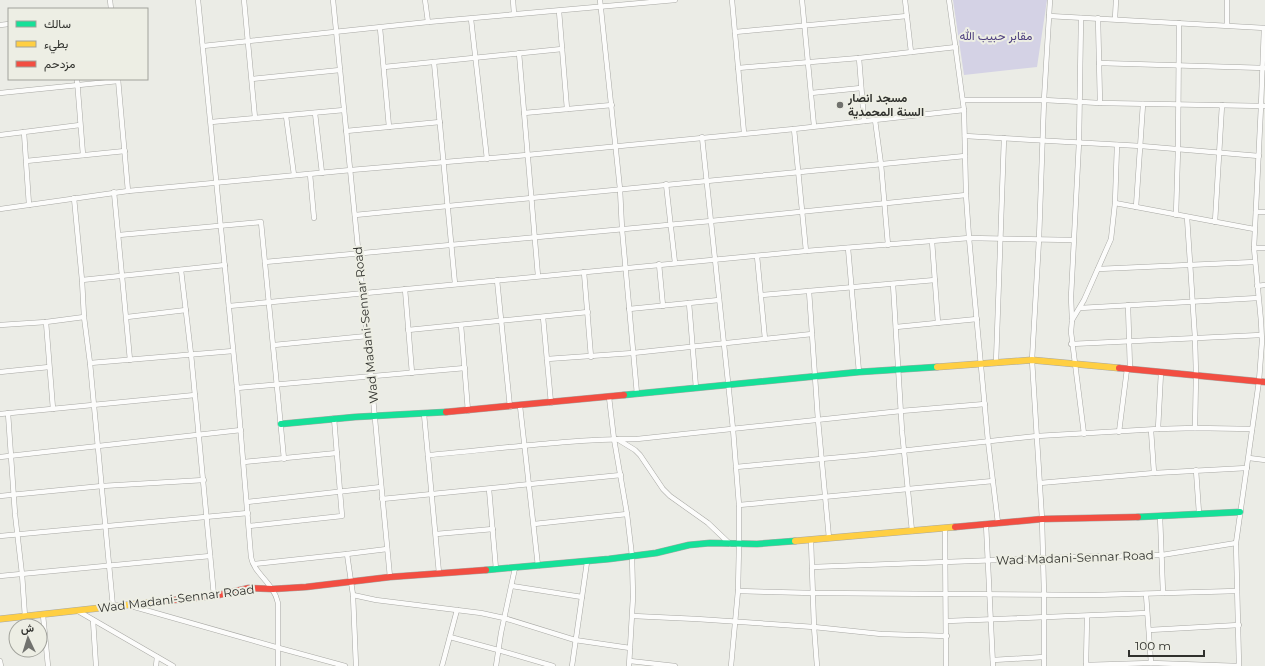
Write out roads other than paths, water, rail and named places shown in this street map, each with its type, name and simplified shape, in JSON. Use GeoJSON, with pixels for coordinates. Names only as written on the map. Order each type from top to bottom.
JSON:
{"type":"FeatureCollection","features":[{"type":"Feature","properties":{"kind":"street"},"geometry":{"type":"LineString","coordinates":[[198,0],[241,430],[251,557],[254,564],[273,589],[278,603],[278,666]]}},
{"type":"Feature","properties":{"kind":"street"},"geometry":{"type":"LineString","coordinates":[[244,0],[256,118]]}},
{"type":"Feature","properties":{"kind":"street","name":"Wad Madani-Sennar Road"},"geometry":{"type":"LineString","coordinates":[[333,0],[375,417],[468,411],[859,372],[1032,360],[1262,382]]}},
{"type":"Feature","properties":{"kind":"street"},"geometry":{"type":"LineString","coordinates":[[425,0],[428,22]]}},
{"type":"Feature","properties":{"kind":"street"},"geometry":{"type":"LineString","coordinates":[[513,0],[514,14]]}},
{"type":"Feature","properties":{"kind":"street"},"geometry":{"type":"LineString","coordinates":[[600,0],[620,189],[625,268],[637,394]]}},
{"type":"Feature","properties":{"kind":"street"},"geometry":{"type":"LineString","coordinates":[[203,46],[428,22],[675,0]]}},
{"type":"Feature","properties":{"kind":"street"},"geometry":{"type":"LineString","coordinates":[[732,0],[744,133]]}},
{"type":"Feature","properties":{"kind":"street"},"geometry":{"type":"LineString","coordinates":[[802,0],[814,126]]}},
{"type":"Feature","properties":{"kind":"street"},"geometry":{"type":"LineString","coordinates":[[905,0],[910,52]]}},
{"type":"Feature","properties":{"kind":"street"},"geometry":{"type":"LineString","coordinates":[[949,0],[964,110],[966,195],[969,238],[988,442],[998,523]]}},
{"type":"Feature","properties":{"kind":"street"},"geometry":{"type":"LineString","coordinates":[[1044,666],[1044,558],[1032,360],[1050,0]]}},
{"type":"Feature","properties":{"kind":"street"},"geometry":{"type":"LineString","coordinates":[[1115,19],[1116,0]]}},
{"type":"Feature","properties":{"kind":"street"},"geometry":{"type":"LineString","coordinates":[[1227,0],[1227,25]]}},
{"type":"Feature","properties":{"kind":"street"},"geometry":{"type":"LineString","coordinates":[[559,11],[568,109]]}},
{"type":"Feature","properties":{"kind":"street"},"geometry":{"type":"LineString","coordinates":[[735,32],[907,16]]}},
{"type":"Feature","properties":{"kind":"street"},"geometry":{"type":"LineString","coordinates":[[1049,16],[1179,22],[1264,28],[1263,106],[1254,229],[1258,298],[1263,321],[1261,335],[1263,341],[1262,382],[1252,429],[1236,543],[1239,625],[1238,666],[1151,664],[1086,666],[1087,616]]}},
{"type":"Feature","properties":{"kind":"street"},"geometry":{"type":"LineString","coordinates":[[1081,18],[1079,142],[1073,240],[1071,344],[1084,434]]}},
{"type":"Feature","properties":{"kind":"street"},"geometry":{"type":"LineString","coordinates":[[1098,18],[1100,103]]}},
{"type":"Feature","properties":{"kind":"street"},"geometry":{"type":"LineString","coordinates":[[471,19],[487,159]]}},
{"type":"Feature","properties":{"kind":"street"},"geometry":{"type":"LineString","coordinates":[[1176,215],[1179,105],[1179,22]]}},
{"type":"Feature","properties":{"kind":"street"},"geometry":{"type":"LineString","coordinates":[[380,28],[389,127]]}},
{"type":"Feature","properties":{"kind":"street"},"geometry":{"type":"LineString","coordinates":[[738,68],[808,63],[956,47]]}},
{"type":"Feature","properties":{"kind":"street"},"geometry":{"type":"LineString","coordinates":[[384,67],[562,49]]}},
{"type":"Feature","properties":{"kind":"street"},"geometry":{"type":"LineString","coordinates":[[519,53],[538,276]]}},
{"type":"Feature","properties":{"kind":"street"},"geometry":{"type":"LineString","coordinates":[[859,58],[864,122]]}},
{"type":"Feature","properties":{"kind":"street"},"geometry":{"type":"LineString","coordinates":[[434,62],[455,284]]}},
{"type":"Feature","properties":{"kind":"street"},"geometry":{"type":"LineString","coordinates":[[1099,63],[1264,68]]}},
{"type":"Feature","properties":{"kind":"street"},"geometry":{"type":"LineString","coordinates":[[252,79],[340,70]]}},
{"type":"Feature","properties":{"kind":"street"},"geometry":{"type":"LineString","coordinates":[[77,80],[83,155]]}},
{"type":"Feature","properties":{"kind":"street"},"geometry":{"type":"LineString","coordinates":[[0,93],[78,86],[118,80],[128,191]]}},
{"type":"Feature","properties":{"kind":"street"},"geometry":{"type":"LineString","coordinates":[[811,93],[861,88]]}},
{"type":"Feature","properties":{"kind":"street"},"geometry":{"type":"LineString","coordinates":[[963,100],[1044,100],[1100,103],[1263,106]]}},
{"type":"Feature","properties":{"kind":"street"},"geometry":{"type":"LineString","coordinates":[[1136,207],[1143,104]]}},
{"type":"Feature","properties":{"kind":"street"},"geometry":{"type":"LineString","coordinates":[[524,113],[612,105]]}},
{"type":"Feature","properties":{"kind":"street"},"geometry":{"type":"LineString","coordinates":[[1215,222],[1222,105]]}},
{"type":"Feature","properties":{"kind":"street"},"geometry":{"type":"LineString","coordinates":[[211,122],[344,110]]}},
{"type":"Feature","properties":{"kind":"street"},"geometry":{"type":"LineString","coordinates":[[0,209],[114,192],[615,147],[702,137],[864,122],[964,110]]}},
{"type":"Feature","properties":{"kind":"street"},"geometry":{"type":"LineString","coordinates":[[315,113],[322,173]]}},
{"type":"Feature","properties":{"kind":"street"},"geometry":{"type":"LineString","coordinates":[[286,116],[294,175]]}},
{"type":"Feature","properties":{"kind":"street"},"geometry":{"type":"LineString","coordinates":[[875,120],[881,164],[888,245]]}},
{"type":"Feature","properties":{"kind":"street"},"geometry":{"type":"LineString","coordinates":[[346,131],[440,122]]}},
{"type":"Feature","properties":{"kind":"street"},"geometry":{"type":"LineString","coordinates":[[0,135],[80,126]]}},
{"type":"Feature","properties":{"kind":"street"},"geometry":{"type":"LineString","coordinates":[[794,129],[806,250]]}},
{"type":"Feature","properties":{"kind":"street"},"geometry":{"type":"LineString","coordinates":[[24,132],[29,205]]}},
{"type":"Feature","properties":{"kind":"street"},"geometry":{"type":"LineString","coordinates":[[965,136],[1141,146],[1259,156]]}},
{"type":"Feature","properties":{"kind":"street"},"geometry":{"type":"LineString","coordinates":[[702,137],[716,259],[739,505],[740,545],[738,591],[731,666]]}},
{"type":"Feature","properties":{"kind":"street"},"geometry":{"type":"LineString","coordinates":[[996,363],[1004,138]]}},
{"type":"Feature","properties":{"kind":"street"},"geometry":{"type":"LineString","coordinates":[[1072,320],[1080,308],[1111,239],[1115,203],[1117,145]]}},
{"type":"Feature","properties":{"kind":"street"},"geometry":{"type":"LineString","coordinates":[[26,161],[125,151]]}},
{"type":"Feature","properties":{"kind":"street"},"geometry":{"type":"LineString","coordinates":[[355,215],[965,156]]}},
{"type":"Feature","properties":{"kind":"street"},"geometry":{"type":"LineString","coordinates":[[310,174],[314,218]]}},
{"type":"Feature","properties":{"kind":"street"},"geometry":{"type":"LineString","coordinates":[[666,184],[675,263]]}},
{"type":"Feature","properties":{"kind":"street"},"geometry":{"type":"LineString","coordinates":[[114,192],[130,360]]}},
{"type":"Feature","properties":{"kind":"street"},"geometry":{"type":"LineString","coordinates":[[265,262],[711,221],[966,195]]}},
{"type":"Feature","properties":{"kind":"street"},"geometry":{"type":"LineString","coordinates":[[74,198],[84,317],[90,363],[113,607]]}},
{"type":"Feature","properties":{"kind":"street"},"geometry":{"type":"LineString","coordinates":[[1115,203],[1254,229]]}},
{"type":"Feature","properties":{"kind":"street"},"geometry":{"type":"LineString","coordinates":[[1256,212],[1265,212]]}},
{"type":"Feature","properties":{"kind":"street"},"geometry":{"type":"LineString","coordinates":[[1187,217],[1195,338],[1195,428]]}},
{"type":"Feature","properties":{"kind":"street"},"geometry":{"type":"LineString","coordinates":[[119,235],[261,222],[284,459]]}},
{"type":"Feature","properties":{"kind":"street"},"geometry":{"type":"LineString","coordinates":[[229,306],[659,264],[757,256],[806,250],[969,238],[1073,240]]}},
{"type":"Feature","properties":{"kind":"street"},"geometry":{"type":"LineString","coordinates":[[932,241],[938,323]]}},
{"type":"Feature","properties":{"kind":"street"},"geometry":{"type":"LineString","coordinates":[[848,248],[859,372]]}},
{"type":"Feature","properties":{"kind":"street"},"geometry":{"type":"LineString","coordinates":[[1254,248],[1265,248]]}},
{"type":"Feature","properties":{"kind":"street"},"geometry":{"type":"LineString","coordinates":[[757,256],[765,339]]}},
{"type":"Feature","properties":{"kind":"street"},"geometry":{"type":"LineString","coordinates":[[1098,269],[1255,262]]}},
{"type":"Feature","properties":{"kind":"street"},"geometry":{"type":"LineString","coordinates":[[659,264],[663,306]]}},
{"type":"Feature","properties":{"kind":"street"},"geometry":{"type":"LineString","coordinates":[[82,280],[225,265]]}},
{"type":"Feature","properties":{"kind":"street"},"geometry":{"type":"LineString","coordinates":[[181,270],[204,480],[206,518],[214,596]]}},
{"type":"Feature","properties":{"kind":"street"},"geometry":{"type":"LineString","coordinates":[[584,272],[591,356]]}},
{"type":"Feature","properties":{"kind":"street"},"geometry":{"type":"LineString","coordinates":[[497,280],[510,407]]}},
{"type":"Feature","properties":{"kind":"street"},"geometry":{"type":"LineString","coordinates":[[761,295],[935,280]]}},
{"type":"Feature","properties":{"kind":"street"},"geometry":{"type":"LineString","coordinates":[[893,284],[904,451],[912,531]]}},
{"type":"Feature","properties":{"kind":"street"},"geometry":{"type":"LineString","coordinates":[[1257,286],[1265,285]]}},
{"type":"Feature","properties":{"kind":"street"},"geometry":{"type":"LineString","coordinates":[[405,289],[412,373]]}},
{"type":"Feature","properties":{"kind":"street"},"geometry":{"type":"LineString","coordinates":[[809,291],[818,420],[829,538]]}},
{"type":"Feature","properties":{"kind":"street"},"geometry":{"type":"LineString","coordinates":[[1080,308],[1258,298]]}},
{"type":"Feature","properties":{"kind":"street"},"geometry":{"type":"LineString","coordinates":[[629,309],[719,300]]}},
{"type":"Feature","properties":{"kind":"street"},"geometry":{"type":"LineString","coordinates":[[689,303],[696,388]]}},
{"type":"Feature","properties":{"kind":"street"},"geometry":{"type":"LineString","coordinates":[[1119,432],[1129,369],[1128,305]]}},
{"type":"Feature","properties":{"kind":"street"},"geometry":{"type":"LineString","coordinates":[[127,317],[186,310]]}},
{"type":"Feature","properties":{"kind":"street"},"geometry":{"type":"LineString","coordinates":[[408,330],[588,312]]}},
{"type":"Feature","properties":{"kind":"street"},"geometry":{"type":"LineString","coordinates":[[0,324],[46,322],[84,317]]}},
{"type":"Feature","properties":{"kind":"street"},"geometry":{"type":"LineString","coordinates":[[543,317],[551,403]]}},
{"type":"Feature","properties":{"kind":"street"},"geometry":{"type":"LineString","coordinates":[[896,327],[977,319]]}},
{"type":"Feature","properties":{"kind":"street"},"geometry":{"type":"LineString","coordinates":[[46,322],[53,409]]}},
{"type":"Feature","properties":{"kind":"street"},"geometry":{"type":"LineString","coordinates":[[461,325],[468,411]]}},
{"type":"Feature","properties":{"kind":"street"},"geometry":{"type":"LineString","coordinates":[[547,359],[633,353],[812,334]]}},
{"type":"Feature","properties":{"kind":"street"},"geometry":{"type":"LineString","coordinates":[[1071,344],[1261,335]]}},
{"type":"Feature","properties":{"kind":"street"},"geometry":{"type":"LineString","coordinates":[[274,344],[367,336]]}},
{"type":"Feature","properties":{"kind":"street"},"geometry":{"type":"LineString","coordinates":[[90,363],[233,351]]}},
{"type":"Feature","properties":{"kind":"street"},"geometry":{"type":"LineString","coordinates":[[0,372],[49,367]]}},
{"type":"Feature","properties":{"kind":"street"},"geometry":{"type":"LineString","coordinates":[[237,388],[465,368]]}},
{"type":"Feature","properties":{"kind":"street"},"geometry":{"type":"LineString","coordinates":[[1158,429],[1161,372]]}},
{"type":"Feature","properties":{"kind":"street"},"geometry":{"type":"LineString","coordinates":[[0,414],[195,395]]}},
{"type":"Feature","properties":{"kind":"street"},"geometry":{"type":"LineString","coordinates":[[609,397],[622,475],[632,556],[633,616],[630,664],[674,666]]}},
{"type":"Feature","properties":{"kind":"street"},"geometry":{"type":"LineString","coordinates":[[428,455],[525,445],[637,439],[901,411],[985,404]]}},
{"type":"Feature","properties":{"kind":"street"},"geometry":{"type":"LineString","coordinates":[[520,406],[530,484],[538,566]]}},
{"type":"Feature","properties":{"kind":"street"},"geometry":{"type":"LineString","coordinates":[[8,413],[17,535],[25,616]]}},
{"type":"Feature","properties":{"kind":"street"},"geometry":{"type":"LineString","coordinates":[[424,414],[439,573]]}},
{"type":"Feature","properties":{"kind":"street"},"geometry":{"type":"LineString","coordinates":[[281,424],[334,418],[375,417],[390,576]]}},
{"type":"Feature","properties":{"kind":"street"},"geometry":{"type":"LineString","coordinates":[[249,526],[342,516],[334,418]]}},
{"type":"Feature","properties":{"kind":"street"},"geometry":{"type":"LineString","coordinates":[[736,467],[904,451],[1037,436],[1158,429],[1252,429]]}},
{"type":"Feature","properties":{"kind":"street"},"geometry":{"type":"LineString","coordinates":[[0,457],[241,430]]}},
{"type":"Feature","properties":{"kind":"street"},"geometry":{"type":"LineString","coordinates":[[1151,430],[1154,472]]}},
{"type":"Feature","properties":{"kind":"street"},"geometry":{"type":"LineString","coordinates":[[616,439],[635,450],[640,455],[662,489],[708,523],[730,544]]}},
{"type":"Feature","properties":{"kind":"street"},"geometry":{"type":"LineString","coordinates":[[244,462],[337,453]]}},
{"type":"Feature","properties":{"kind":"street"},"geometry":{"type":"LineString","coordinates":[[1249,458],[1265,460]]}},
{"type":"Feature","properties":{"kind":"street"},"geometry":{"type":"LineString","coordinates":[[1040,483],[1154,472],[1247,468]]}},
{"type":"Feature","properties":{"kind":"street"},"geometry":{"type":"LineString","coordinates":[[1196,470],[1199,513]]}},
{"type":"Feature","properties":{"kind":"street"},"geometry":{"type":"LineString","coordinates":[[382,499],[622,475]]}},
{"type":"Feature","properties":{"kind":"street"},"geometry":{"type":"LineString","coordinates":[[0,496],[102,486],[204,480]]}},
{"type":"Feature","properties":{"kind":"street"},"geometry":{"type":"LineString","coordinates":[[739,505],[993,481]]}},
{"type":"Feature","properties":{"kind":"street"},"geometry":{"type":"LineString","coordinates":[[247,502],[381,487]]}},
{"type":"Feature","properties":{"kind":"street"},"geometry":{"type":"LineString","coordinates":[[489,489],[496,569]]}},
{"type":"Feature","properties":{"kind":"street","name":"Wad Madani-Sennar Road"},"geometry":{"type":"LineString","coordinates":[[0,619],[214,596],[250,588],[273,589],[352,582],[390,576],[587,562],[656,552],[689,545],[740,545],[811,540],[1042,519],[1240,512]]}},
{"type":"Feature","properties":{"kind":"street"},"geometry":{"type":"LineString","coordinates":[[0,536],[148,521],[206,518],[248,513]]}},
{"type":"Feature","properties":{"kind":"street"},"geometry":{"type":"LineString","coordinates":[[534,524],[627,514]]}},
{"type":"Feature","properties":{"kind":"street","name":"Wad Madani-Sennar Road"},"geometry":{"type":"LineString","coordinates":[[1160,516],[1163,593]]}},
{"type":"Feature","properties":{"kind":"street","name":"Wad Madani-Sennar Road"},"geometry":{"type":"LineString","coordinates":[[986,524],[993,666]]}},
{"type":"Feature","properties":{"kind":"street"},"geometry":{"type":"LineString","coordinates":[[945,528],[947,621],[946,666]]}},
{"type":"Feature","properties":{"kind":"street"},"geometry":{"type":"LineString","coordinates":[[436,534],[493,530]]}},
{"type":"Feature","properties":{"kind":"street"},"geometry":{"type":"LineString","coordinates":[[811,540],[817,666]]}},
{"type":"Feature","properties":{"kind":"street","name":"Wad Madani-Sennar Road"},"geometry":{"type":"LineString","coordinates":[[812,567],[1162,555],[1236,543]]}},
{"type":"Feature","properties":{"kind":"street"},"geometry":{"type":"LineString","coordinates":[[254,564],[387,549]]}},
{"type":"Feature","properties":{"kind":"street"},"geometry":{"type":"LineString","coordinates":[[347,554],[352,582],[356,666]]}},
{"type":"Feature","properties":{"kind":"street"},"geometry":{"type":"LineString","coordinates":[[0,576],[210,556]]}},
{"type":"Feature","properties":{"kind":"street"},"geometry":{"type":"LineString","coordinates":[[572,666],[587,562]]}},
{"type":"Feature","properties":{"kind":"street"},"geometry":{"type":"LineString","coordinates":[[496,666],[504,618],[515,568]]}},
{"type":"Feature","properties":{"kind":"street"},"geometry":{"type":"LineString","coordinates":[[512,586],[582,596]]}},
{"type":"Feature","properties":{"kind":"street"},"geometry":{"type":"LineString","coordinates":[[738,591],[989,594],[1146,594],[1237,591]]}},
{"type":"Feature","properties":{"kind":"street"},"geometry":{"type":"LineString","coordinates":[[1146,594],[1151,664]]}},
{"type":"Feature","properties":{"kind":"street"},"geometry":{"type":"LineString","coordinates":[[353,595],[376,600],[457,610],[504,618],[575,640],[630,648]]}},
{"type":"Feature","properties":{"kind":"street"},"geometry":{"type":"LineString","coordinates":[[129,605],[345,666]]}},
{"type":"Feature","properties":{"kind":"street"},"geometry":{"type":"LineString","coordinates":[[442,666],[457,610]]}},
{"type":"Feature","properties":{"kind":"street","name":"Wad Madani-Sennar Road"},"geometry":{"type":"LineString","coordinates":[[78,611],[173,666]]}},
{"type":"Feature","properties":{"kind":"street"},"geometry":{"type":"LineString","coordinates":[[947,621],[1147,613]]}},
{"type":"Feature","properties":{"kind":"street"},"geometry":{"type":"LineString","coordinates":[[43,615],[48,666]]}},
{"type":"Feature","properties":{"kind":"street"},"geometry":{"type":"LineString","coordinates":[[633,616],[814,627],[881,634],[947,636]]}},
{"type":"Feature","properties":{"kind":"street"},"geometry":{"type":"LineString","coordinates":[[93,620],[96,666]]}},
{"type":"Feature","properties":{"kind":"street"},"geometry":{"type":"LineString","coordinates":[[1149,630],[1239,625]]}},
{"type":"Feature","properties":{"kind":"street"},"geometry":{"type":"LineString","coordinates":[[450,637],[553,666]]}},
{"type":"Feature","properties":{"kind":"street"},"geometry":{"type":"LineString","coordinates":[[156,666],[157,657]]}},
{"type":"Feature","properties":{"kind":"street"},"geometry":{"type":"LineString","coordinates":[[993,660],[1044,657]]}},
{"type":"Feature","properties":{"kind":"street"},"geometry":{"type":"LineString","coordinates":[[0,660],[0,666]]}},
{"type":"Feature","properties":{"kind":"place","name":"مسجد انصار السنة المحمدية"},"geometry":{"type":"Point","coordinates":[840,105]}},
{"type":"Feature","properties":{"kind":"park label","name":"مقابر حبيب الله"},"geometry":{"type":"Point","coordinates":[996,36]}}]}
